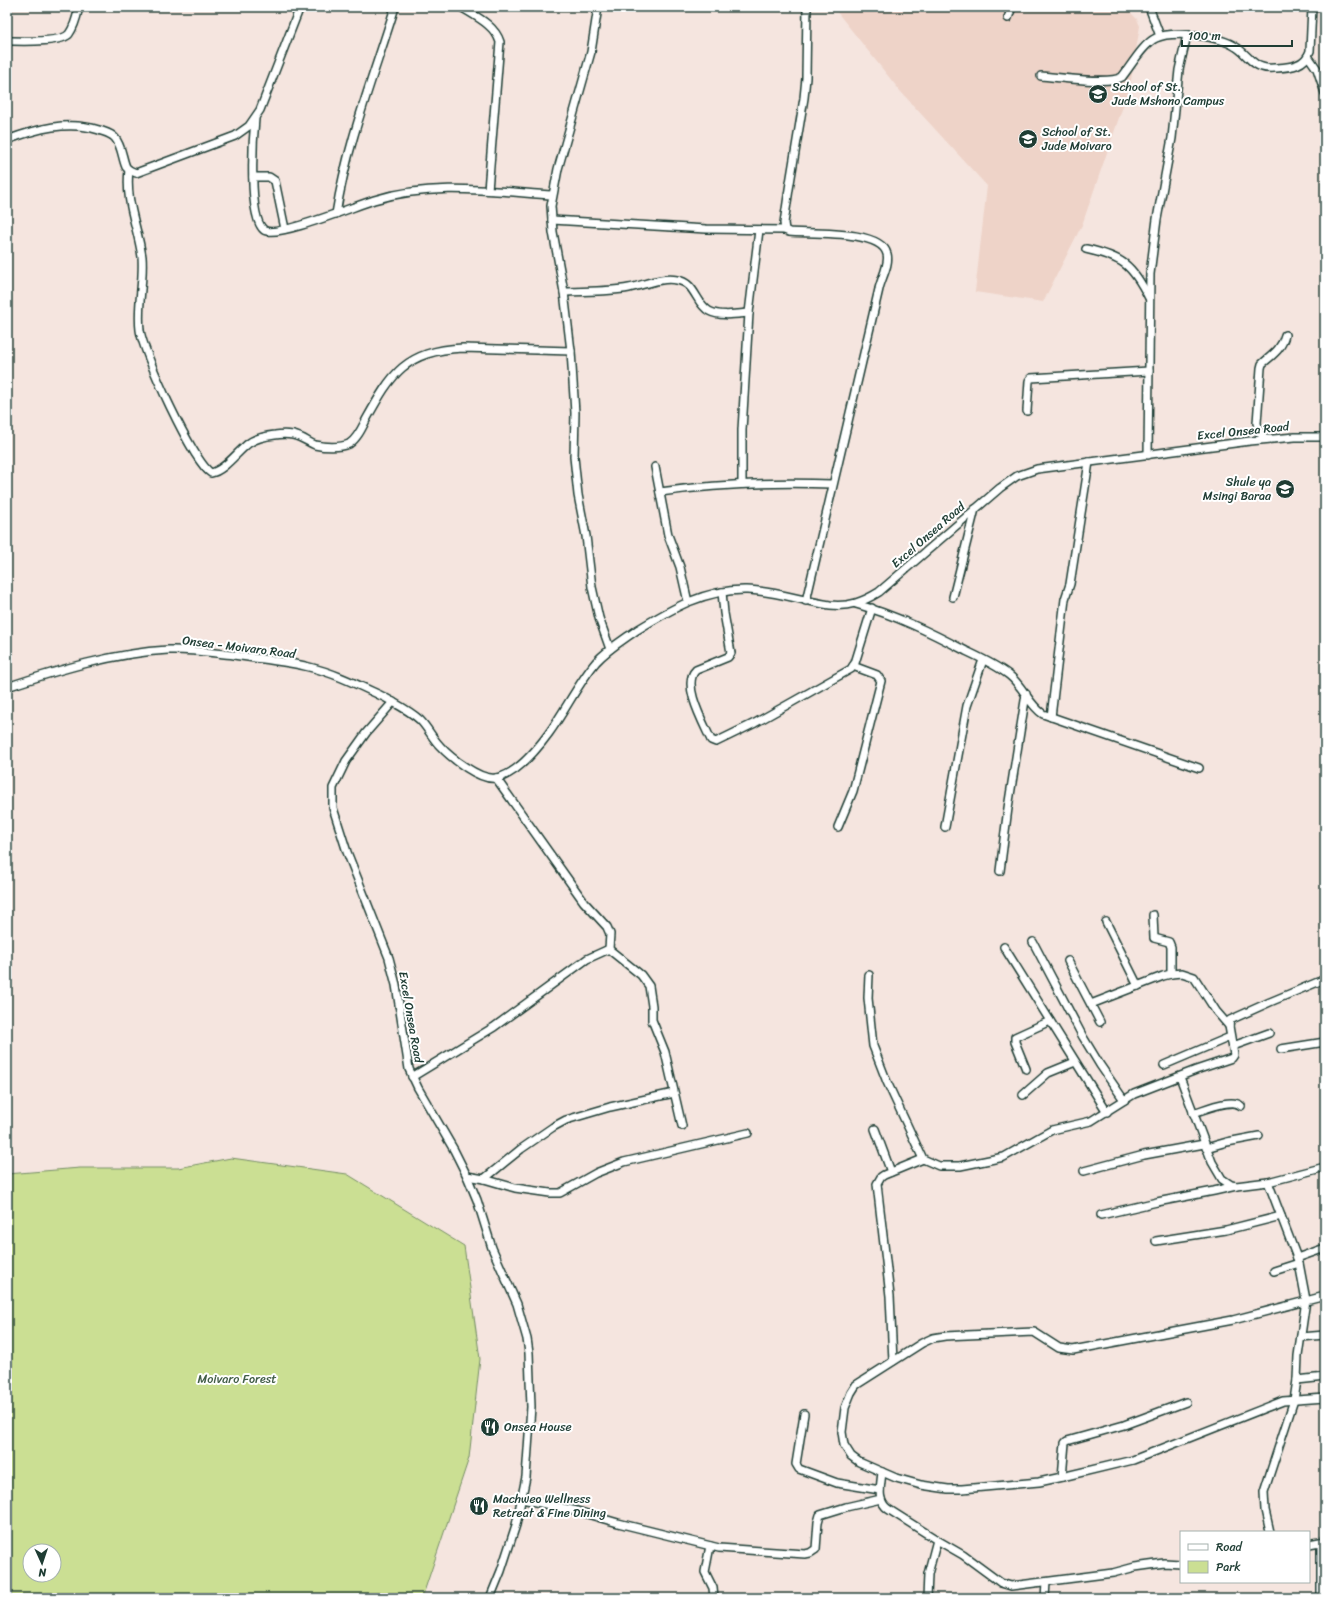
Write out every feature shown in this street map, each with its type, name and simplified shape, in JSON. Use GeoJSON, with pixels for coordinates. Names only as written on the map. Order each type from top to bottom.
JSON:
{"type":"FeatureCollection","features":[{"type":"Feature","properties":{"kind":"street"},"geometry":{"type":"LineString","coordinates":[[7,41],[65,37],[71,30],[79,7]]}},
{"type":"Feature","properties":{"kind":"street"},"geometry":{"type":"LineString","coordinates":[[7,140],[27,132],[58,127],[71,126],[96,129],[111,134],[116,140],[125,164],[129,170],[136,173],[235,136],[249,126],[255,119],[265,98],[300,7]]}},
{"type":"Feature","properties":{"kind":"street"},"geometry":{"type":"LineString","coordinates":[[336,214],[352,142],[394,7]]}},
{"type":"Feature","properties":{"kind":"street"},"geometry":{"type":"LineString","coordinates":[[461,7],[488,25],[497,35],[500,42],[488,190]]}},
{"type":"Feature","properties":{"kind":"street"},"geometry":{"type":"LineString","coordinates":[[598,7],[591,52],[570,123],[552,195],[552,220],[564,292],[571,351],[575,413],[574,457],[578,495],[586,536],[592,587],[599,618],[610,649]]}},
{"type":"Feature","properties":{"kind":"street"},"geometry":{"type":"LineString","coordinates":[[785,230],[784,223],[805,92],[807,7]]}},
{"type":"Feature","properties":{"kind":"street"},"geometry":{"type":"LineString","coordinates":[[1008,18],[1012,7]]}},
{"type":"Feature","properties":{"kind":"street"},"geometry":{"type":"LineString","coordinates":[[1149,7],[1160,36]]}},
{"type":"Feature","properties":{"kind":"street"},"geometry":{"type":"LineString","coordinates":[[1040,76],[1102,80],[1118,79],[1122,77],[1147,45],[1155,38],[1171,34],[1223,41],[1236,46],[1257,65],[1263,68],[1290,67],[1298,65],[1308,56],[1311,35],[1312,7]]}},
{"type":"Feature","properties":{"kind":"street"},"geometry":{"type":"LineString","coordinates":[[1148,454],[1149,298],[1154,238],[1172,138],[1179,70],[1187,35]]}},
{"type":"Feature","properties":{"kind":"street"},"geometry":{"type":"LineString","coordinates":[[1308,56],[1317,69],[1325,93]]}},
{"type":"Feature","properties":{"kind":"street"},"geometry":{"type":"LineString","coordinates":[[255,119],[252,150],[257,212],[264,230],[271,232],[336,214],[372,200],[410,191],[432,189],[488,190],[552,195]]}},
{"type":"Feature","properties":{"kind":"street"},"geometry":{"type":"LineString","coordinates":[[129,170],[129,201],[142,257],[139,318],[143,342],[159,385],[179,424],[204,466],[211,473],[219,470],[250,443],[262,438],[292,434],[316,445],[336,446],[349,444],[357,437],[394,374],[412,361],[431,353],[463,348],[571,351]]}},
{"type":"Feature","properties":{"kind":"street"},"geometry":{"type":"LineString","coordinates":[[253,176],[269,177],[275,181],[285,229]]}},
{"type":"Feature","properties":{"kind":"street"},"geometry":{"type":"LineString","coordinates":[[552,220],[691,229],[785,230],[789,232],[848,235],[866,238],[882,245],[887,253],[886,266],[879,289],[852,409],[832,484],[806,601]]}},
{"type":"Feature","properties":{"kind":"street"},"geometry":{"type":"LineString","coordinates":[[742,484],[742,430],[749,314],[759,230]]}},
{"type":"Feature","properties":{"kind":"street"},"geometry":{"type":"LineString","coordinates":[[1086,249],[1110,255],[1125,263],[1138,278],[1149,298]]}},
{"type":"Feature","properties":{"kind":"street"},"geometry":{"type":"LineString","coordinates":[[564,292],[616,289],[658,281],[677,280],[688,284],[709,311],[719,314],[749,314]]}},
{"type":"Feature","properties":{"kind":"street"},"geometry":{"type":"LineString","coordinates":[[1266,440],[1259,432],[1257,423],[1261,368],[1262,364],[1283,344],[1285,335]]}},
{"type":"Feature","properties":{"kind":"street"},"geometry":{"type":"LineString","coordinates":[[1027,411],[1029,381],[1030,378],[1034,376],[1148,371]]}},
{"type":"Feature","properties":{"kind":"street","name":"Excel Onsea Road"},"geometry":{"type":"LineString","coordinates":[[496,778],[513,770],[535,751],[565,710],[595,664],[610,649],[653,621],[688,602],[722,592],[750,590],[841,606],[856,604],[879,592],[1005,484],[1025,473],[1037,469],[1207,446],[1295,437],[1325,438]]}},
{"type":"Feature","properties":{"kind":"street"},"geometry":{"type":"LineString","coordinates":[[1052,717],[1065,599],[1070,584],[1089,462]]}},
{"type":"Feature","properties":{"kind":"street"},"geometry":{"type":"LineString","coordinates":[[655,467],[668,535],[680,567],[688,602]]}},
{"type":"Feature","properties":{"kind":"street"},"geometry":{"type":"LineString","coordinates":[[660,492],[695,487],[742,484],[832,484]]}},
{"type":"Feature","properties":{"kind":"street"},"geometry":{"type":"LineString","coordinates":[[953,596],[975,509]]}},
{"type":"Feature","properties":{"kind":"street"},"geometry":{"type":"LineString","coordinates":[[722,592],[725,620],[731,650],[730,655],[696,670],[692,674],[690,682],[694,702],[713,742],[716,742],[755,723],[847,672],[853,666],[872,608]]}},
{"type":"Feature","properties":{"kind":"street"},"geometry":{"type":"LineString","coordinates":[[856,604],[872,608],[919,626],[1009,675],[1016,681],[1037,710],[1052,717],[1199,768]]}},
{"type":"Feature","properties":{"kind":"street","name":"Onsea - Moivaro Road"},"geometry":{"type":"LineString","coordinates":[[7,687],[60,671],[113,658],[154,652],[184,650],[274,660],[311,667],[346,680],[393,702],[412,713],[420,720],[438,744],[455,759],[479,774],[496,778]]}},
{"type":"Feature","properties":{"kind":"street"},"geometry":{"type":"LineString","coordinates":[[944,827],[967,706],[983,660]]}},
{"type":"Feature","properties":{"kind":"street"},"geometry":{"type":"LineString","coordinates":[[838,827],[853,791],[881,683],[881,679],[877,675],[853,666]]}},
{"type":"Feature","properties":{"kind":"street"},"geometry":{"type":"LineString","coordinates":[[1000,871],[1008,808],[1026,694]]}},
{"type":"Feature","properties":{"kind":"street","name":"Excel Onsea Road"},"geometry":{"type":"LineString","coordinates":[[393,702],[366,733],[346,762],[335,782],[332,801],[340,832],[389,958],[398,1001],[406,1057],[412,1077],[454,1150],[467,1176],[477,1200],[492,1248],[517,1304],[529,1353],[531,1387],[529,1454],[522,1499],[510,1544],[490,1598]]}},
{"type":"Feature","properties":{"kind":"street"},"geometry":{"type":"LineString","coordinates":[[496,778],[578,895],[607,927],[610,934],[609,948],[613,954],[641,975],[649,986],[652,998],[652,1020],[665,1052],[682,1126]]}},
{"type":"Feature","properties":{"kind":"street"},"geometry":{"type":"LineString","coordinates":[[1153,915],[1154,938],[1169,942],[1171,947],[1171,974]]}},
{"type":"Feature","properties":{"kind":"street"},"geometry":{"type":"LineString","coordinates":[[1106,922],[1138,986]]}},
{"type":"Feature","properties":{"kind":"street"},"geometry":{"type":"LineString","coordinates":[[1033,942],[1083,1037],[1124,1100]]}},
{"type":"Feature","properties":{"kind":"street"},"geometry":{"type":"LineString","coordinates":[[1004,947],[1107,1112]]}},
{"type":"Feature","properties":{"kind":"street"},"geometry":{"type":"LineString","coordinates":[[412,1077],[494,1027],[587,959],[609,948]]}},
{"type":"Feature","properties":{"kind":"street"},"geometry":{"type":"LineString","coordinates":[[1068,961],[1100,1022]]}},
{"type":"Feature","properties":{"kind":"street"},"geometry":{"type":"LineString","coordinates":[[1091,1004],[1171,974],[1182,973],[1194,977],[1216,1010],[1229,1026]]}},
{"type":"Feature","properties":{"kind":"street"},"geometry":{"type":"LineString","coordinates":[[869,975],[868,998],[873,1046],[887,1082],[923,1159],[939,1166],[951,1167],[996,1160],[1004,1157],[1052,1130],[1091,1121],[1134,1094],[1232,1058],[1234,1055],[1230,1037],[1230,1020],[1325,980]]}},
{"type":"Feature","properties":{"kind":"street"},"geometry":{"type":"LineString","coordinates":[[1026,1069],[1015,1042],[1015,1037],[1050,1021]]}},
{"type":"Feature","properties":{"kind":"street"},"geometry":{"type":"LineString","coordinates":[[1233,1046],[1269,1033]]}},
{"type":"Feature","properties":{"kind":"street"},"geometry":{"type":"LineString","coordinates":[[1164,1065],[1230,1037]]}},
{"type":"Feature","properties":{"kind":"street"},"geometry":{"type":"LineString","coordinates":[[1281,1049],[1325,1042]]}},
{"type":"Feature","properties":{"kind":"street"},"geometry":{"type":"LineString","coordinates":[[1023,1095],[1048,1073],[1075,1062]]}},
{"type":"Feature","properties":{"kind":"street"},"geometry":{"type":"LineString","coordinates":[[1180,1077],[1205,1146],[1218,1174],[1226,1182],[1236,1186]]}},
{"type":"Feature","properties":{"kind":"street"},"geometry":{"type":"LineString","coordinates":[[484,1178],[527,1145],[566,1120],[610,1107],[674,1093]]}},
{"type":"Feature","properties":{"kind":"street"},"geometry":{"type":"LineString","coordinates":[[1193,1113],[1226,1103],[1233,1102],[1240,1106]]}},
{"type":"Feature","properties":{"kind":"street"},"geometry":{"type":"LineString","coordinates":[[875,1129],[891,1172]]}},
{"type":"Feature","properties":{"kind":"street"},"geometry":{"type":"LineString","coordinates":[[467,1176],[484,1178],[515,1188],[560,1193],[596,1173],[624,1162],[748,1133]]}},
{"type":"Feature","properties":{"kind":"street"},"geometry":{"type":"LineString","coordinates":[[1084,1172],[1144,1155],[1259,1136]]}},
{"type":"Feature","properties":{"kind":"street"},"geometry":{"type":"LineString","coordinates":[[893,1361],[890,1296],[877,1184],[881,1177],[923,1159]]}},
{"type":"Feature","properties":{"kind":"street"},"geometry":{"type":"LineString","coordinates":[[1101,1215],[1236,1186],[1268,1182],[1325,1167]]}},
{"type":"Feature","properties":{"kind":"street"},"geometry":{"type":"LineString","coordinates":[[1268,1182],[1298,1260],[1306,1300],[1298,1356],[1294,1400],[1264,1492],[1265,1510],[1270,1531]]}},
{"type":"Feature","properties":{"kind":"street"},"geometry":{"type":"LineString","coordinates":[[1156,1242],[1219,1232],[1281,1216]]}},
{"type":"Feature","properties":{"kind":"street"},"geometry":{"type":"LineString","coordinates":[[1274,1271],[1325,1248]]}},
{"type":"Feature","properties":{"kind":"street"},"geometry":{"type":"LineString","coordinates":[[1325,1296],[1233,1320],[1073,1350],[1059,1348],[1034,1332],[945,1336],[922,1343],[856,1385],[848,1400],[843,1423],[842,1438],[847,1450],[859,1462],[882,1472],[921,1485],[948,1489],[962,1489],[1039,1482],[1133,1460],[1279,1402],[1325,1398]]}},
{"type":"Feature","properties":{"kind":"street"},"geometry":{"type":"LineString","coordinates":[[1301,1337],[1325,1335]]}},
{"type":"Feature","properties":{"kind":"street"},"geometry":{"type":"LineString","coordinates":[[1297,1380],[1325,1377]]}},
{"type":"Feature","properties":{"kind":"street"},"geometry":{"type":"LineString","coordinates":[[1062,1477],[1065,1443],[1067,1441],[1124,1425],[1186,1402]]}},
{"type":"Feature","properties":{"kind":"street"},"geometry":{"type":"LineString","coordinates":[[804,1414],[796,1464],[799,1469],[837,1483],[880,1490]]}},
{"type":"Feature","properties":{"kind":"street"},"geometry":{"type":"LineString","coordinates":[[882,1472],[880,1490],[882,1504],[963,1555],[1001,1583],[1006,1585],[1023,1585],[1076,1576],[1113,1573],[1135,1567],[1164,1563],[1180,1564]]}},
{"type":"Feature","properties":{"kind":"street"},"geometry":{"type":"LineString","coordinates":[[522,1499],[577,1511],[710,1546],[731,1549],[810,1553],[814,1551],[817,1546],[818,1522],[820,1515],[881,1499]]}},
{"type":"Feature","properties":{"kind":"street"},"geometry":{"type":"LineString","coordinates":[[927,1598],[929,1569],[937,1540]]}},
{"type":"Feature","properties":{"kind":"street"},"geometry":{"type":"LineString","coordinates":[[1310,1544],[1323,1542],[1321,1598]]}},
{"type":"Feature","properties":{"kind":"street"},"geometry":{"type":"LineString","coordinates":[[710,1546],[706,1572],[713,1588],[714,1598]]}},
{"type":"Feature","properties":{"kind":"street"},"geometry":{"type":"LineString","coordinates":[[1045,1598],[1046,1582]]}},
{"type":"Feature","properties":{"kind":"shaded area","name":"School of St. Jude Moivaro"},"geometry":{"type":"Polygon","coordinates":[[[833,7],[1125,7],[1137,19],[1140,26],[1130,86],[1082,225],[1043,302],[975,292],[987,186],[901,92],[833,7]]]}},
{"type":"Feature","properties":{"kind":"green space","name":"Moivaro Forest"},"geometry":{"type":"Polygon","coordinates":[[[231,1158],[347,1174],[464,1246],[480,1359],[469,1458],[422,1598],[7,1598],[7,1174],[80,1168],[178,1168],[231,1158]]]}},
{"type":"Feature","properties":{"kind":"place","name":"School of St. Jude Mshono Campus"},"geometry":{"type":"Point","coordinates":[1098,94]}},
{"type":"Feature","properties":{"kind":"place","name":"School of St. Jude Moivaro"},"geometry":{"type":"Point","coordinates":[1028,139]}},
{"type":"Feature","properties":{"kind":"place","name":"Shule ya Msingi Baraa"},"geometry":{"type":"Point","coordinates":[1285,489]}},
{"type":"Feature","properties":{"kind":"place","name":"Onsea House"},"geometry":{"type":"Point","coordinates":[490,1427]}},
{"type":"Feature","properties":{"kind":"place","name":"Machweo Wellness Retreat & Fine Dining"},"geometry":{"type":"Point","coordinates":[479,1506]}}]}
